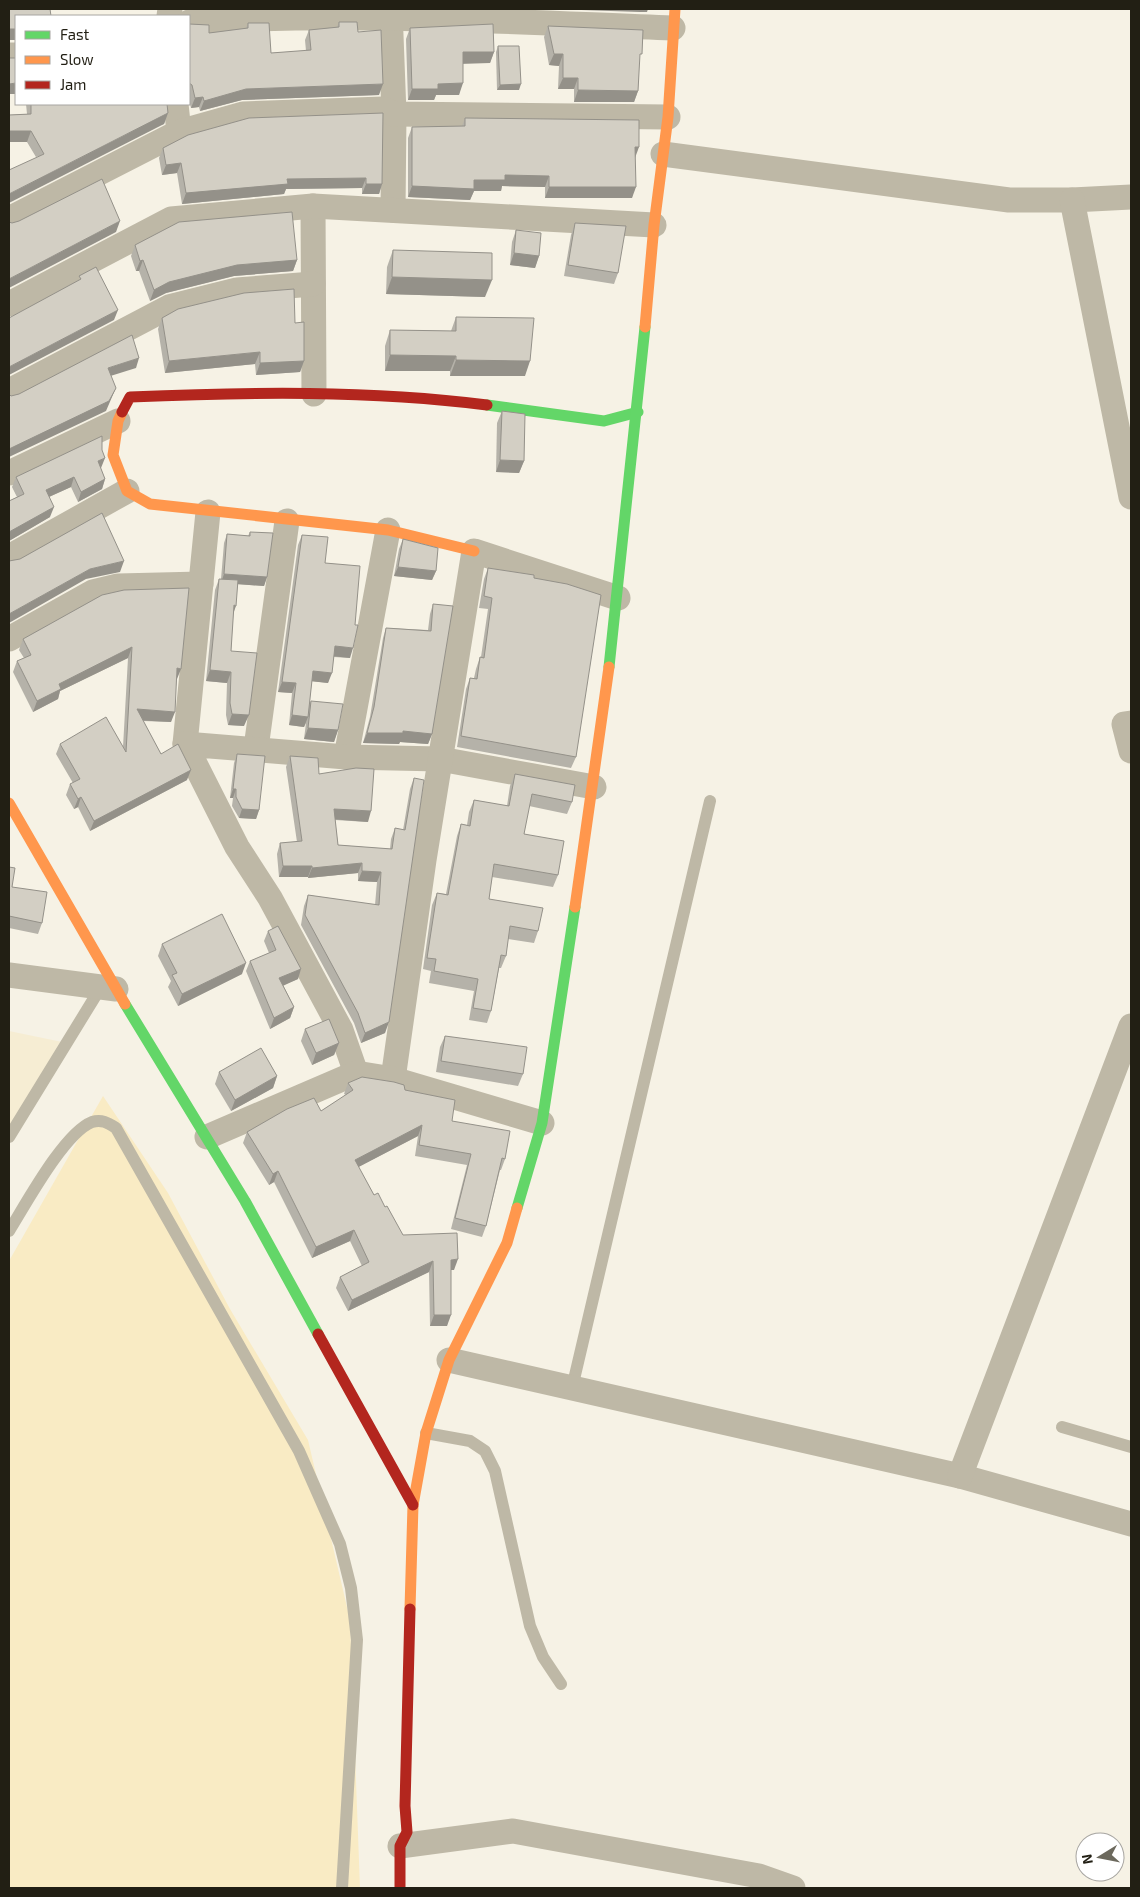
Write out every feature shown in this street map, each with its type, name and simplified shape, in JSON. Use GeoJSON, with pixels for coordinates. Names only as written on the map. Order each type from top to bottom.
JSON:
{"type":"FeatureCollection","features":[{"type":"Feature","properties":{"kind":"main road"},"geometry":{"type":"LineString","coordinates":[[400,1888],[400,1846],[407,1832],[405,1806],[413,1504],[426,1433],[449,1360],[507,1243],[542,1123],[594,787],[618,598],[638,412],[654,225],[668,116],[674,19]]}},
{"type":"Feature","properties":{"kind":"main road"},"geometry":{"type":"LineString","coordinates":[[474,551],[388,530],[287,521],[150,504],[127,492],[113,455],[118,421],[130,397],[374,394],[447,400],[604,420],[638,412]]}},
{"type":"Feature","properties":{"kind":"main road"},"geometry":{"type":"LineString","coordinates":[[12,815],[109,988],[207,1137],[245,1201],[413,1504]]}},
{"type":"Feature","properties":{"kind":"street"},"geometry":{"type":"LineString","coordinates":[[190,22],[390,13],[674,19]]}},
{"type":"Feature","properties":{"kind":"street"},"geometry":{"type":"LineString","coordinates":[[390,13],[394,114],[393,210]]}},
{"type":"Feature","properties":{"kind":"street"},"geometry":{"type":"LineString","coordinates":[[176,105],[179,132]]}},
{"type":"Feature","properties":{"kind":"street"},"geometry":{"type":"LineString","coordinates":[[9,219],[179,132],[243,114],[384,109],[394,114],[668,116]]}},
{"type":"Feature","properties":{"kind":"street"},"geometry":{"type":"LineString","coordinates":[[663,154],[1009,200],[1072,200],[1131,197]]}},
{"type":"Feature","properties":{"kind":"street"},"geometry":{"type":"LineString","coordinates":[[1072,200],[1130,489]]}},
{"type":"Feature","properties":{"kind":"street"},"geometry":{"type":"LineString","coordinates":[[313,206],[314,394]]}},
{"type":"Feature","properties":{"kind":"street"},"geometry":{"type":"LineString","coordinates":[[9,304],[171,219],[313,206],[654,225]]}},
{"type":"Feature","properties":{"kind":"street"},"geometry":{"type":"LineString","coordinates":[[9,391],[169,307],[237,290],[313,284]]}},
{"type":"Feature","properties":{"kind":"street"},"geometry":{"type":"LineString","coordinates":[[9,473],[118,421]]}},
{"type":"Feature","properties":{"kind":"street"},"geometry":{"type":"LineString","coordinates":[[9,557],[127,492]]}},
{"type":"Feature","properties":{"kind":"street"},"geometry":{"type":"LineString","coordinates":[[208,512],[185,744],[237,847],[270,898],[337,1022],[356,1073]]}},
{"type":"Feature","properties":{"kind":"street"},"geometry":{"type":"LineString","coordinates":[[256,748],[287,521]]}},
{"type":"Feature","properties":{"kind":"street"},"geometry":{"type":"LineString","coordinates":[[346,757],[388,530]]}},
{"type":"Feature","properties":{"kind":"street"},"geometry":{"type":"LineString","coordinates":[[393,1079],[440,759],[474,551],[618,598]]}},
{"type":"Feature","properties":{"kind":"street"},"geometry":{"type":"LineString","coordinates":[[9,639],[93,592],[118,586],[201,584]]}},
{"type":"Feature","properties":{"kind":"street"},"geometry":{"type":"LineString","coordinates":[[1131,723],[1124,724],[1131,751]]}},
{"type":"Feature","properties":{"kind":"street"},"geometry":{"type":"LineString","coordinates":[[185,744],[256,748],[346,757],[440,759],[594,787]]}},
{"type":"Feature","properties":{"kind":"street"},"geometry":{"type":"LineString","coordinates":[[9,976],[109,988]]}},
{"type":"Feature","properties":{"kind":"street"},"geometry":{"type":"LineString","coordinates":[[960,1476],[1131,1026]]}},
{"type":"Feature","properties":{"kind":"street"},"geometry":{"type":"LineString","coordinates":[[207,1137],[356,1073],[393,1079],[542,1123]]}},
{"type":"Feature","properties":{"kind":"street"},"geometry":{"type":"LineString","coordinates":[[449,1360],[960,1476],[1131,1524]]}},
{"type":"Feature","properties":{"kind":"street"},"geometry":{"type":"LineString","coordinates":[[400,1846],[513,1831],[759,1876],[793,1888]]}},
{"type":"Feature","properties":{"kind":"lane"},"geometry":{"type":"LineString","coordinates":[[572,1388],[710,801]]}},
{"type":"Feature","properties":{"kind":"lane"},"geometry":{"type":"LineString","coordinates":[[9,1137],[109,988]]}},
{"type":"Feature","properties":{"kind":"lane"},"geometry":{"type":"LineString","coordinates":[[9,1231],[64,1146],[78,1129],[93,1122],[104,1121],[116,1128],[299,1451],[340,1544],[351,1588],[357,1640],[342,1888]]}},
{"type":"Feature","properties":{"kind":"lane"},"geometry":{"type":"LineString","coordinates":[[1062,1427],[1131,1447]]}},
{"type":"Feature","properties":{"kind":"lane"},"geometry":{"type":"LineString","coordinates":[[426,1433],[470,1441],[485,1451],[495,1471],[536,1642],[561,1684]]}},
{"type":"Feature","properties":{"kind":"shaded area"},"geometry":{"type":"Polygon","coordinates":[[[9,1031],[67,1043],[9,1136],[9,1031]]]}},
{"type":"Feature","properties":{"kind":"shaded area"},"geometry":{"type":"Polygon","coordinates":[[[103,1096],[168,1193],[230,1309],[308,1440],[350,1620],[360,1888],[9,1888],[9,1261],[103,1096]]]}},
{"type":"Feature","properties":{"kind":"building"},"geometry":{"type":"Polygon","coordinates":[[[9,9],[50,9],[51,15],[15,15],[15,29],[9,29],[9,9]]]}},
{"type":"Feature","properties":{"kind":"building"},"geometry":{"type":"Polygon","coordinates":[[[339,22],[357,22],[358,32],[381,30],[383,84],[246,89],[204,101],[203,97],[195,98],[190,84],[190,24],[209,25],[209,33],[248,28],[248,23],[269,23],[271,53],[311,50],[309,30],[339,27],[339,22]]]}},
{"type":"Feature","properties":{"kind":"building"},"geometry":{"type":"Polygon","coordinates":[[[493,24],[494,52],[463,52],[463,83],[438,84],[438,89],[412,89],[410,28],[493,24]]]}},
{"type":"Feature","properties":{"kind":"building"},"geometry":{"type":"Polygon","coordinates":[[[548,26],[643,30],[638,91],[578,90],[578,78],[563,78],[563,54],[554,54],[548,26]]]}},
{"type":"Feature","properties":{"kind":"building"},"geometry":{"type":"Polygon","coordinates":[[[498,46],[519,46],[521,84],[500,85],[498,46]]]}},
{"type":"Feature","properties":{"kind":"building"},"geometry":{"type":"Polygon","coordinates":[[[9,58],[15,58],[15,83],[9,84],[9,58]]]}},
{"type":"Feature","properties":{"kind":"building"},"geometry":{"type":"Polygon","coordinates":[[[31,105],[167,105],[168,113],[9,194],[9,170],[44,154],[31,131],[9,131],[9,115],[31,114],[31,105]]]}},
{"type":"Feature","properties":{"kind":"building"},"geometry":{"type":"Polygon","coordinates":[[[383,113],[382,184],[366,184],[366,178],[287,179],[288,184],[186,193],[181,163],[166,165],[163,148],[188,135],[249,118],[383,113]]]}},
{"type":"Feature","properties":{"kind":"building"},"geometry":{"type":"Polygon","coordinates":[[[465,118],[639,120],[639,147],[635,147],[636,187],[549,187],[549,176],[505,175],[505,180],[474,180],[474,189],[412,186],[412,127],[465,126],[465,118]]]}},
{"type":"Feature","properties":{"kind":"building"},"geometry":{"type":"Polygon","coordinates":[[[102,179],[120,221],[9,279],[9,222],[19,221],[102,179]]]}},
{"type":"Feature","properties":{"kind":"building"},"geometry":{"type":"Polygon","coordinates":[[[292,212],[297,260],[237,265],[169,282],[154,290],[143,260],[140,261],[135,245],[179,222],[292,212]]]}},
{"type":"Feature","properties":{"kind":"building"},"geometry":{"type":"Polygon","coordinates":[[[575,223],[626,226],[618,273],[568,265],[575,223]]]}},
{"type":"Feature","properties":{"kind":"building"},"geometry":{"type":"Polygon","coordinates":[[[516,230],[541,233],[539,256],[514,253],[516,230]]]}},
{"type":"Feature","properties":{"kind":"building"},"geometry":{"type":"Polygon","coordinates":[[[393,250],[492,253],[492,280],[392,277],[393,250]]]}},
{"type":"Feature","properties":{"kind":"building"},"geometry":{"type":"Polygon","coordinates":[[[96,267],[118,310],[9,367],[9,318],[81,279],[79,276],[96,267]]]}},
{"type":"Feature","properties":{"kind":"building"},"geometry":{"type":"Polygon","coordinates":[[[294,289],[295,323],[304,322],[304,361],[260,363],[260,352],[169,361],[162,318],[178,309],[244,293],[294,289]]]}},
{"type":"Feature","properties":{"kind":"building"},"geometry":{"type":"Polygon","coordinates":[[[456,317],[534,318],[530,361],[456,360],[456,356],[390,355],[390,330],[456,331],[456,317]]]}},
{"type":"Feature","properties":{"kind":"building"},"geometry":{"type":"Polygon","coordinates":[[[132,335],[139,358],[108,368],[116,388],[109,401],[9,449],[9,394],[11,396],[19,394],[132,335]]]}},
{"type":"Feature","properties":{"kind":"building"},"geometry":{"type":"Polygon","coordinates":[[[502,411],[525,414],[524,461],[500,460],[502,411]]]}},
{"type":"Feature","properties":{"kind":"building"},"geometry":{"type":"Polygon","coordinates":[[[102,436],[102,450],[105,458],[98,461],[105,479],[81,492],[74,477],[46,490],[54,507],[9,532],[9,501],[24,494],[16,477],[102,436]]]}},
{"type":"Feature","properties":{"kind":"building"},"geometry":{"type":"Polygon","coordinates":[[[102,513],[124,561],[90,569],[9,614],[9,561],[20,559],[102,513]]]}},
{"type":"Feature","properties":{"kind":"building"},"geometry":{"type":"Polygon","coordinates":[[[250,532],[273,533],[267,577],[224,574],[227,534],[250,536],[250,532]]]}},
{"type":"Feature","properties":{"kind":"building"},"geometry":{"type":"Polygon","coordinates":[[[302,535],[328,537],[325,563],[360,566],[355,625],[358,625],[353,648],[335,646],[332,673],[313,671],[308,717],[292,715],[296,683],[282,682],[302,535]]]}},
{"type":"Feature","properties":{"kind":"building"},"geometry":{"type":"Polygon","coordinates":[[[403,539],[438,548],[436,571],[398,567],[403,539]]]}},
{"type":"Feature","properties":{"kind":"building"},"geometry":{"type":"Polygon","coordinates":[[[488,568],[534,575],[534,578],[567,584],[601,595],[576,757],[461,736],[470,678],[477,679],[480,657],[484,658],[492,598],[484,596],[488,568]]]}},
{"type":"Feature","properties":{"kind":"building"},"geometry":{"type":"Polygon","coordinates":[[[219,579],[238,580],[236,606],[234,605],[231,651],[257,653],[249,715],[232,714],[230,703],[231,672],[210,670],[219,579]]]}},
{"type":"Feature","properties":{"kind":"building"},"geometry":{"type":"Polygon","coordinates":[[[189,588],[181,669],[177,668],[175,712],[137,709],[161,754],[178,744],[191,770],[94,821],[81,797],[78,799],[70,784],[80,779],[60,744],[106,717],[126,752],[132,647],[59,684],[61,689],[37,701],[17,661],[31,655],[23,639],[102,595],[124,590],[189,588]]]}},
{"type":"Feature","properties":{"kind":"building"},"geometry":{"type":"Polygon","coordinates":[[[433,604],[453,606],[432,734],[403,731],[403,733],[367,733],[374,707],[386,628],[431,631],[433,604]]]}},
{"type":"Feature","properties":{"kind":"building"},"geometry":{"type":"Polygon","coordinates":[[[311,701],[343,704],[338,730],[308,728],[311,701]]]}},
{"type":"Feature","properties":{"kind":"building"},"geometry":{"type":"Polygon","coordinates":[[[237,754],[265,756],[259,810],[242,809],[236,797],[236,789],[233,789],[237,754]]]}},
{"type":"Feature","properties":{"kind":"building"},"geometry":{"type":"Polygon","coordinates":[[[290,756],[318,758],[319,774],[356,768],[374,769],[371,811],[334,809],[338,845],[392,849],[395,828],[405,830],[414,778],[424,780],[389,1022],[365,1033],[358,1013],[305,915],[308,895],[379,905],[381,872],[362,871],[362,863],[312,868],[312,866],[283,866],[280,843],[302,841],[290,756]]]}},
{"type":"Feature","properties":{"kind":"building"},"geometry":{"type":"Polygon","coordinates":[[[515,774],[575,785],[572,802],[532,794],[524,834],[564,841],[558,875],[494,864],[489,899],[543,908],[538,931],[510,926],[506,956],[501,955],[491,1011],[473,1008],[478,979],[434,971],[436,959],[427,958],[437,893],[448,895],[461,824],[470,826],[474,800],[509,806],[515,774]]]}},
{"type":"Feature","properties":{"kind":"building"},"geometry":{"type":"Polygon","coordinates":[[[9,867],[15,868],[12,887],[47,892],[42,923],[9,916],[9,867]]]}},
{"type":"Feature","properties":{"kind":"building"},"geometry":{"type":"Polygon","coordinates":[[[222,914],[246,963],[182,994],[172,975],[177,973],[162,944],[222,914]]]}},
{"type":"Feature","properties":{"kind":"building"},"geometry":{"type":"Polygon","coordinates":[[[278,926],[301,969],[279,978],[294,1007],[274,1018],[250,961],[276,950],[268,931],[278,926]]]}},
{"type":"Feature","properties":{"kind":"building"},"geometry":{"type":"Polygon","coordinates":[[[329,1019],[339,1043],[316,1053],[305,1029],[329,1019]]]}},
{"type":"Feature","properties":{"kind":"building"},"geometry":{"type":"Polygon","coordinates":[[[445,1036],[527,1047],[523,1074],[441,1061],[445,1036]]]}},
{"type":"Feature","properties":{"kind":"building"},"geometry":{"type":"Polygon","coordinates":[[[261,1048],[277,1076],[235,1100],[219,1072],[261,1048]]]}},
{"type":"Feature","properties":{"kind":"building"},"geometry":{"type":"Polygon","coordinates":[[[362,1077],[394,1082],[404,1085],[405,1090],[455,1100],[452,1121],[510,1131],[505,1159],[502,1158],[486,1226],[455,1218],[471,1154],[419,1145],[422,1125],[355,1160],[374,1195],[378,1193],[403,1235],[457,1233],[458,1259],[451,1260],[451,1315],[434,1315],[433,1261],[352,1300],[340,1277],[369,1262],[354,1230],[316,1247],[278,1171],[273,1174],[247,1132],[287,1109],[314,1098],[321,1111],[353,1090],[348,1083],[362,1077]]]}},
{"type":"Feature","properties":{"kind":"traffic: fast"},"geometry":{"type":"LineString","coordinates":[[609,667],[645,327]]}},
{"type":"Feature","properties":{"kind":"traffic: fast"},"geometry":{"type":"LineString","coordinates":[[487,405],[604,421],[638,412]]}},
{"type":"Feature","properties":{"kind":"traffic: fast"},"geometry":{"type":"LineString","coordinates":[[517,1208],[542,1123],[575,907]]}},
{"type":"Feature","properties":{"kind":"traffic: fast"},"geometry":{"type":"LineString","coordinates":[[125,1004],[245,1201],[318,1334]]}},
{"type":"Feature","properties":{"kind":"traffic: slow"},"geometry":{"type":"LineString","coordinates":[[645,327],[654,225],[668,117],[675,9]]}},
{"type":"Feature","properties":{"kind":"traffic: slow"},"geometry":{"type":"LineString","coordinates":[[122,412],[118,421],[113,455],[127,491],[150,504],[388,530],[474,551]]}},
{"type":"Feature","properties":{"kind":"traffic: slow"},"geometry":{"type":"LineString","coordinates":[[575,907],[609,667]]}},
{"type":"Feature","properties":{"kind":"traffic: slow"},"geometry":{"type":"LineString","coordinates":[[9,803],[125,1004]]}},
{"type":"Feature","properties":{"kind":"traffic: slow"},"geometry":{"type":"LineString","coordinates":[[410,1609],[413,1505],[426,1433],[449,1360],[507,1243],[517,1208]]}},
{"type":"Feature","properties":{"kind":"traffic: jam"},"geometry":{"type":"LineString","coordinates":[[122,412],[130,397],[264,393],[398,397],[487,405]]}},
{"type":"Feature","properties":{"kind":"traffic: jam"},"geometry":{"type":"LineString","coordinates":[[318,1334],[413,1505]]}},
{"type":"Feature","properties":{"kind":"traffic: jam"},"geometry":{"type":"LineString","coordinates":[[400,1888],[400,1846],[407,1832],[405,1806],[410,1609]]}}]}
